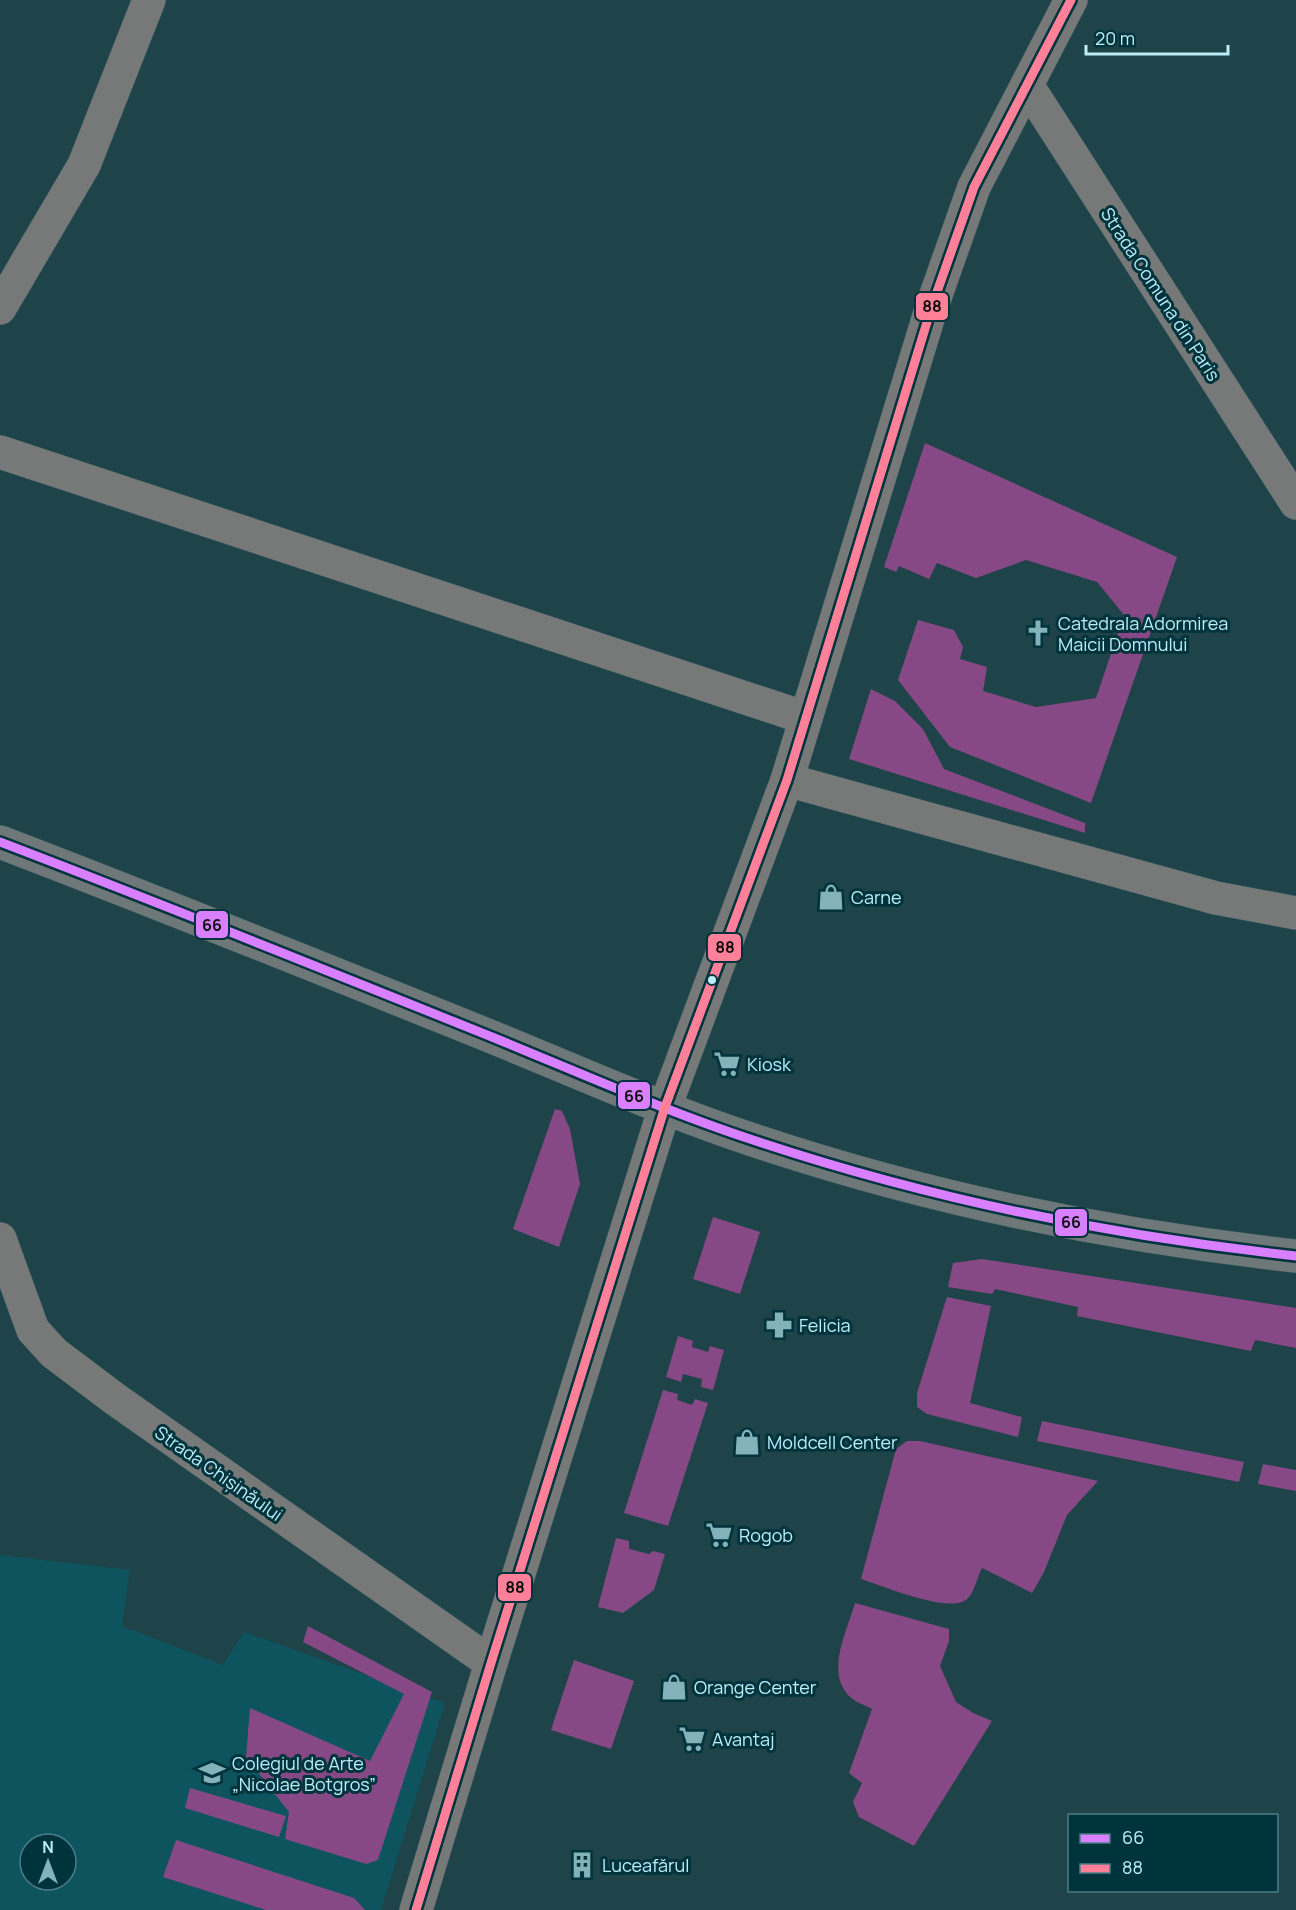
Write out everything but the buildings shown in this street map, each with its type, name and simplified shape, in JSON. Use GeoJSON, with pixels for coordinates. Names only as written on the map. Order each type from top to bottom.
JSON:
{"type":"FeatureCollection","features":[{"type":"Feature","properties":{"kind":"main road"},"geometry":{"type":"LineString","coordinates":[[0,842],[167,906],[749,1139],[938,1194],[1066,1222],[1152,1237],[1296,1256]]}},
{"type":"Feature","properties":{"kind":"street"},"geometry":{"type":"LineString","coordinates":[[0,308],[84,165],[149,0]]}},
{"type":"Feature","properties":{"kind":"street"},"geometry":{"type":"LineString","coordinates":[[416,1910],[665,1107],[787,780],[931,309],[974,187],[1071,0]]}},
{"type":"Feature","properties":{"kind":"street","name":"Strada Comuna din Paris"},"geometry":{"type":"LineString","coordinates":[[1027,85],[1296,503]]}},
{"type":"Feature","properties":{"kind":"street"},"geometry":{"type":"LineString","coordinates":[[0,452],[806,718]]}},
{"type":"Feature","properties":{"kind":"street"},"geometry":{"type":"LineString","coordinates":[[787,780],[1216,898],[1296,913]]}},
{"type":"Feature","properties":{"kind":"street","name":"Strada Chișinăului"},"geometry":{"type":"LineString","coordinates":[[0,1239],[33,1330],[54,1353],[115,1399],[491,1663]]}},
{"type":"Feature","properties":{"kind":"shaded area"},"geometry":{"type":"Polygon","coordinates":[[[925,443],[1177,557],[1091,803],[950,747],[898,680],[918,620],[954,630],[963,647],[960,659],[987,667],[983,691],[1036,707],[1096,698],[1124,615],[1097,582],[1026,560],[976,578],[937,563],[929,579],[899,566],[896,572],[884,567],[925,443]]]}},
{"type":"Feature","properties":{"kind":"shaded area"},"geometry":{"type":"Polygon","coordinates":[[[871,689],[895,701],[923,729],[944,769],[1085,823],[1085,833],[849,759],[871,689]]]}},
{"type":"Feature","properties":{"kind":"shaded area"},"geometry":{"type":"Polygon","coordinates":[[[555,1109],[562,1111],[570,1129],[580,1184],[559,1247],[513,1229],[555,1109]]]}},
{"type":"Feature","properties":{"kind":"shaded area"},"geometry":{"type":"Polygon","coordinates":[[[713,1217],[760,1232],[740,1294],[693,1279],[713,1217]]]}},
{"type":"Feature","properties":{"kind":"shaded area"},"geometry":{"type":"Polygon","coordinates":[[[982,1259],[1296,1308],[1296,1348],[1255,1340],[1251,1351],[1077,1316],[1078,1307],[995,1289],[992,1294],[948,1287],[953,1263],[982,1259]]]}},
{"type":"Feature","properties":{"kind":"shaded area"},"geometry":{"type":"Polygon","coordinates":[[[947,1297],[991,1306],[970,1403],[1022,1417],[1018,1437],[927,1414],[917,1407],[917,1393],[947,1297]]]}},
{"type":"Feature","properties":{"kind":"shaded area"},"geometry":{"type":"Polygon","coordinates":[[[678,1336],[693,1341],[692,1347],[708,1352],[710,1346],[724,1350],[713,1390],[701,1387],[702,1379],[683,1374],[681,1382],[666,1377],[678,1336]]]}},
{"type":"Feature","properties":{"kind":"shaded area"},"geometry":{"type":"Polygon","coordinates":[[[663,1390],[678,1394],[677,1400],[692,1405],[695,1399],[708,1403],[668,1526],[624,1513],[663,1390]]]}},
{"type":"Feature","properties":{"kind":"shaded area"},"geometry":{"type":"Polygon","coordinates":[[[1042,1421],[1244,1462],[1239,1482],[1037,1441],[1042,1421]]]}},
{"type":"Feature","properties":{"kind":"shaded area"},"geometry":{"type":"Polygon","coordinates":[[[907,1441],[920,1441],[1098,1481],[1067,1515],[1044,1572],[1032,1593],[982,1568],[970,1595],[960,1603],[916,1598],[861,1579],[896,1449],[907,1441]]]}},
{"type":"Feature","properties":{"kind":"shaded area"},"geometry":{"type":"Polygon","coordinates":[[[1263,1464],[1296,1470],[1296,1491],[1258,1484],[1263,1464]]]}},
{"type":"Feature","properties":{"kind":"shaded area"},"geometry":{"type":"Polygon","coordinates":[[[616,1538],[629,1541],[629,1549],[649,1554],[653,1551],[665,1554],[654,1590],[623,1613],[598,1607],[616,1538]]]}},
{"type":"Feature","properties":{"kind":"shaded area","name":"Colegiul de Arte „Nicolae Botgros”"},"geometry":{"type":"Polygon","coordinates":[[[0,1555],[130,1570],[122,1626],[223,1665],[244,1632],[445,1703],[381,1910],[0,1910],[0,1555]]]}},
{"type":"Feature","properties":{"kind":"shaded area"},"geometry":{"type":"Polygon","coordinates":[[[855,1603],[949,1629],[949,1641],[940,1666],[956,1702],[992,1721],[914,1846],[859,1817],[853,1802],[862,1783],[849,1773],[872,1709],[854,1700],[845,1691],[838,1671],[841,1647],[855,1603]]]}},
{"type":"Feature","properties":{"kind":"shaded area"},"geometry":{"type":"Polygon","coordinates":[[[308,1626],[432,1692],[378,1860],[366,1864],[285,1839],[289,1812],[246,1757],[250,1708],[370,1761],[404,1694],[303,1642],[308,1626]]]}},
{"type":"Feature","properties":{"kind":"shaded area"},"geometry":{"type":"Polygon","coordinates":[[[574,1660],[634,1681],[611,1749],[551,1730],[574,1660]]]}},
{"type":"Feature","properties":{"kind":"shaded area"},"geometry":{"type":"Polygon","coordinates":[[[190,1788],[286,1816],[279,1837],[185,1808],[190,1788]]]}},
{"type":"Feature","properties":{"kind":"shaded area"},"geometry":{"type":"Polygon","coordinates":[[[176,1840],[354,1898],[365,1910],[266,1910],[163,1877],[176,1840]]]}},
{"type":"Feature","properties":{"kind":"transit line","name":"88"},"geometry":{"type":"LineString","coordinates":[[416,1910],[665,1107],[787,780],[931,309],[974,187],[1071,0]]}},
{"type":"Feature","properties":{"kind":"transit line","name":"66"},"geometry":{"type":"LineString","coordinates":[[0,842],[308,963],[654,1104],[753,1140],[886,1180],[1022,1213],[1158,1238],[1296,1256]]}},
{"type":"Feature","properties":{"kind":"place","name":"Catedrala Adormirea Maicii Domnului"},"geometry":{"type":"Point","coordinates":[1038,633]}},
{"type":"Feature","properties":{"kind":"place","name":"Carne"},"geometry":{"type":"Point","coordinates":[831,897]}},
{"type":"Feature","properties":{"kind":"place","name":"Kiosk"},"geometry":{"type":"Point","coordinates":[727,1064]}},
{"type":"Feature","properties":{"kind":"place","name":"Felicia"},"geometry":{"type":"Point","coordinates":[779,1325]}},
{"type":"Feature","properties":{"kind":"place","name":"Moldcell Center"},"geometry":{"type":"Point","coordinates":[747,1442]}},
{"type":"Feature","properties":{"kind":"place","name":"Rogob"},"geometry":{"type":"Point","coordinates":[719,1535]}},
{"type":"Feature","properties":{"kind":"place","name":"Orange Center"},"geometry":{"type":"Point","coordinates":[674,1687]}},
{"type":"Feature","properties":{"kind":"place","name":"Аvantaj"},"geometry":{"type":"Point","coordinates":[692,1739]}},
{"type":"Feature","properties":{"kind":"place","name":"Colegiul de Arte „Nicolae Botgros”"},"geometry":{"type":"Point","coordinates":[212,1773]}},
{"type":"Feature","properties":{"kind":"place","name":"Luceafărul"},"geometry":{"type":"Point","coordinates":[582,1865]}}]}
